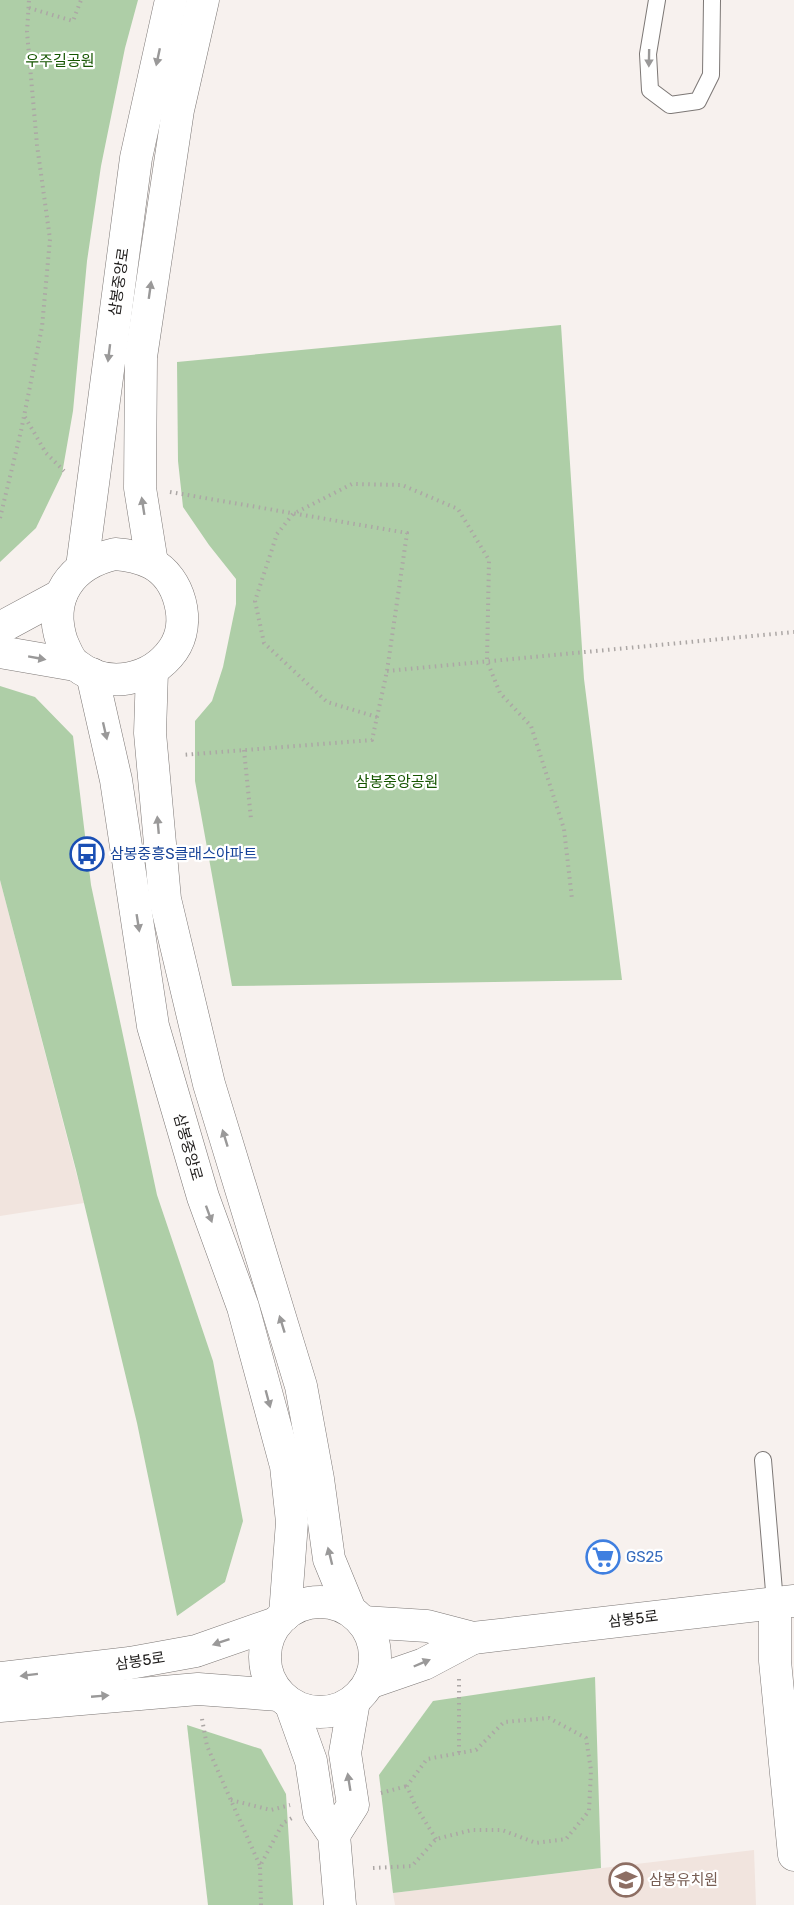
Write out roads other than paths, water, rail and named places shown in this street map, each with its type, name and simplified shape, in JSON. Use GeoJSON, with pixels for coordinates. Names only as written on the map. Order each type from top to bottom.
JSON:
{"type":"FeatureCollection","features":[{"type":"Feature","properties":{"kind":"street","name":"삼봉중앙로"},"geometry":{"type":"LineString","coordinates":[[82,567],[136,158],[171,0]]}},
{"type":"Feature","properties":{"kind":"street"},"geometry":{"type":"LineString","coordinates":[[152,563],[140,488],[141,357],[178,110],[203,0]]}},
{"type":"Feature","properties":{"kind":"street"},"geometry":{"type":"LineString","coordinates":[[0,628],[61,595],[70,580],[82,567],[98,558],[116,554],[134,556],[152,563],[167,576],[177,592],[182,610],[182,630],[175,648],[163,663],[152,671],[129,679],[110,679],[83,669],[0,652]]}},
{"type":"Feature","properties":{"kind":"street","name":"삼봉중앙로"},"geometry":{"type":"LineString","coordinates":[[61,595],[57,613],[59,631],[64,647],[83,669],[116,780],[153,1026],[203,1197],[243,1307],[286,1466],[292,1522],[280,1619],[266,1643],[265,1665],[269,1681],[285,1700],[310,1761],[319,1813],[334,1835],[340,1905]]}},
{"type":"Feature","properties":{"kind":"street"},"geometry":{"type":"LineString","coordinates":[[152,671],[150,733],[165,899],[209,1084],[301,1386],[318,1479],[329,1559],[357,1616],[372,1636],[375,1652],[375,1665],[362,1692],[345,1753],[353,1805],[334,1835]]}},
{"type":"Feature","properties":{"kind":"street"},"geometry":{"type":"LineString","coordinates":[[280,1619],[294,1608],[315,1602],[334,1603],[357,1616]]}},
{"type":"Feature","properties":{"kind":"street"},"geometry":{"type":"LineString","coordinates":[[784,1602],[776,1661],[790,1763],[794,1855]]}},
{"type":"Feature","properties":{"kind":"street","name":"삼봉5로"},"geometry":{"type":"LineString","coordinates":[[357,1616],[427,1626],[473,1638],[784,1602]]}},
{"type":"Feature","properties":{"kind":"street","name":"삼봉5로"},"geometry":{"type":"LineString","coordinates":[[0,1678],[130,1663],[196,1651],[280,1619]]}},
{"type":"Feature","properties":{"kind":"street","name":"삼봉5로"},"geometry":{"type":"LineString","coordinates":[[362,1692],[424,1664],[473,1638]]}},
{"type":"Feature","properties":{"kind":"street","name":"삼봉5로"},"geometry":{"type":"LineString","coordinates":[[0,1706],[198,1689],[285,1700]]}},
{"type":"Feature","properties":{"kind":"street"},"geometry":{"type":"LineString","coordinates":[[285,1700],[305,1711],[320,1713],[339,1710],[362,1692]]}},
{"type":"Feature","properties":{"kind":"lane"},"geometry":{"type":"LineString","coordinates":[[657,0],[648,54],[650,90],[670,105],[698,101],[711,75],[712,0]]}},
{"type":"Feature","properties":{"kind":"lane"},"geometry":{"type":"LineString","coordinates":[[763,1460],[784,1602]]}},
{"type":"Feature","properties":{"kind":"place","name":"삼봉중흥S클래스아파트"},"geometry":{"type":"Point","coordinates":[87,854]}},
{"type":"Feature","properties":{"kind":"place","name":"GS25"},"geometry":{"type":"Point","coordinates":[603,1557]}},
{"type":"Feature","properties":{"kind":"place","name":"삼봉유치원"},"geometry":{"type":"Point","coordinates":[626,1880]}},
{"type":"Feature","properties":{"kind":"park label","name":"우주길공원"},"geometry":{"type":"Point","coordinates":[60,61]}},
{"type":"Feature","properties":{"kind":"park label","name":"삼봉중앙공원"},"geometry":{"type":"Point","coordinates":[397,782]}}]}
